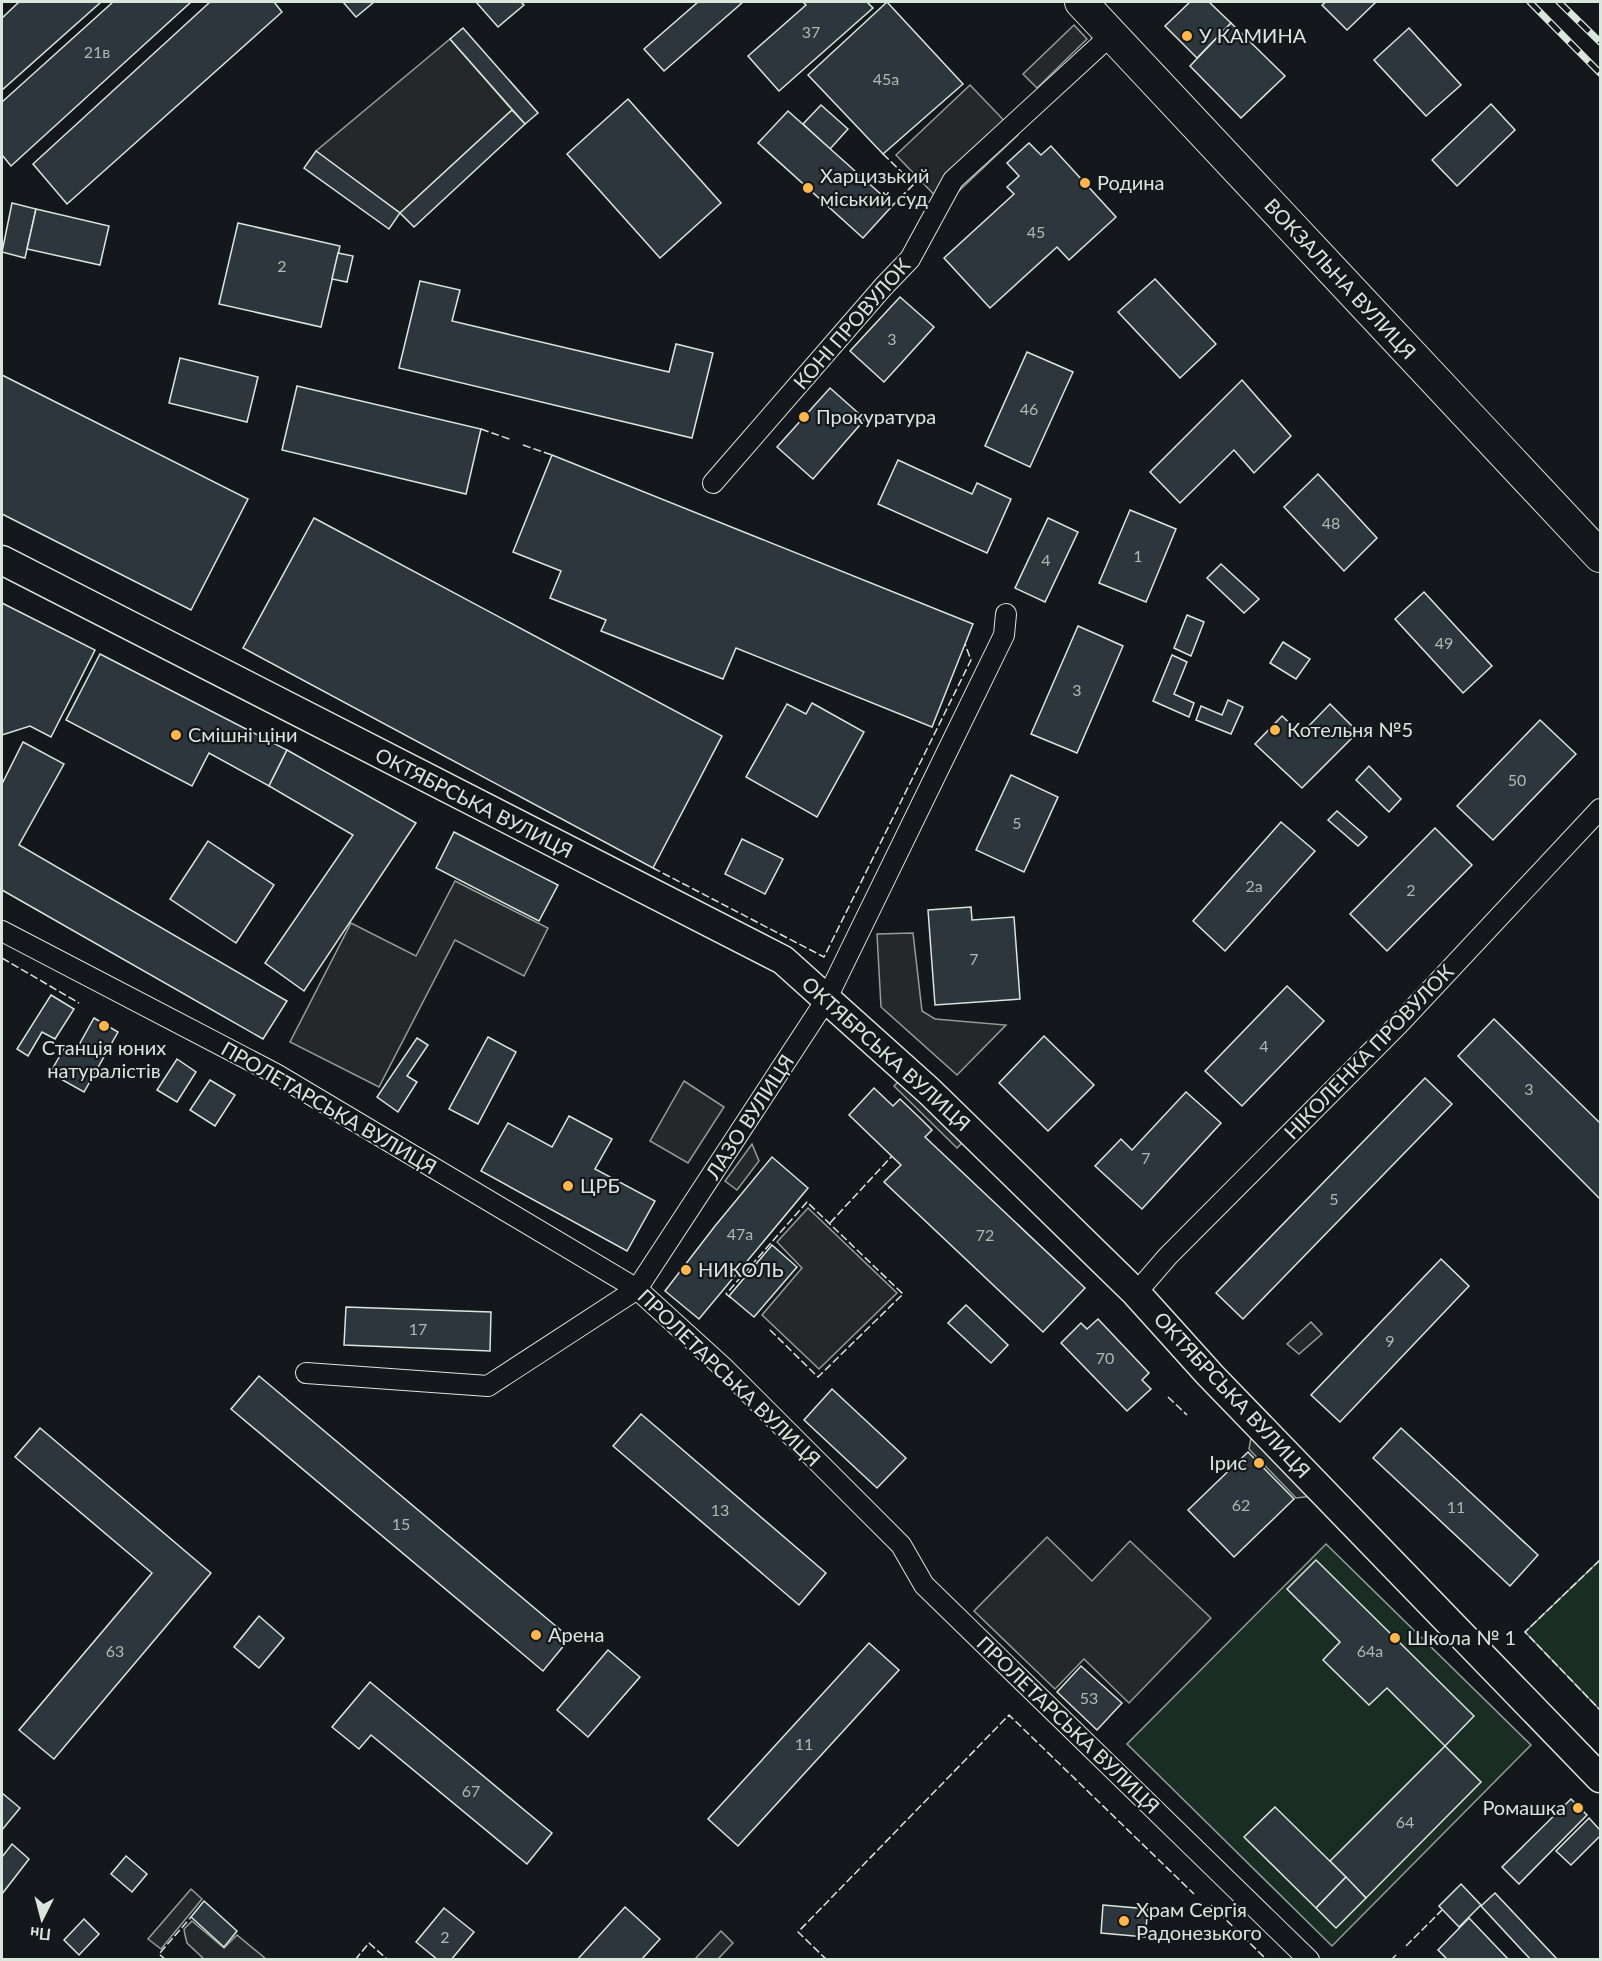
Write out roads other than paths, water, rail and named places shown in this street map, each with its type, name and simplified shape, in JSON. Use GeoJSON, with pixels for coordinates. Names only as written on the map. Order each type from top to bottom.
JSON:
{"type":"FeatureCollection","features":[{"type":"Feature","properties":{"kind":"main road","name":"ВОКЗАЛЬНА ВУЛИЦЯ"},"geometry":{"type":"LineString","coordinates":[[1081,2],[1600,556]]}},
{"type":"Feature","properties":{"kind":"main road","name":"ОКТЯБРСЬКА ВУЛИЦЯ"},"geometry":{"type":"LineString","coordinates":[[2,560],[783,960],[942,1103],[1136,1293],[1215,1380],[1600,1778]]}},
{"type":"Feature","properties":{"kind":"street","name":"КОНІ ПРОВУЛОК"},"geometry":{"type":"LineString","coordinates":[[714,483],[910,259],[953,180],[1111,34]]}},
{"type":"Feature","properties":{"kind":"street","name":"ЛАЗО ВУЛИЦЯ"},"geometry":{"type":"LineString","coordinates":[[306,1373],[488,1386],[637,1289],[826,1000],[1004,635],[1006,614]]}},
{"type":"Feature","properties":{"kind":"street","name":"НІКОЛЕНКА ПРОВУЛОК"},"geometry":{"type":"LineString","coordinates":[[1136,1293],[1168,1256],[1398,1025],[1600,809]]}},
{"type":"Feature","properties":{"kind":"street","name":"ПРОЛЕТАРСЬКА ВУЛИЦЯ"},"geometry":{"type":"LineString","coordinates":[[2,931],[276,1074],[637,1289],[725,1369],[901,1545],[924,1585],[1309,1959]]}},
{"type":"Feature","properties":{"kind":"railway"},"geometry":{"type":"LineString","coordinates":[[1530,2],[1600,73]]}},
{"type":"Feature","properties":{"kind":"railway"},"geometry":{"type":"LineString","coordinates":[[1559,2],[1600,42]]}},
{"type":"Feature","properties":{"kind":"place","name":"У КАМИНА"},"geometry":{"type":"Point","coordinates":[1187,36]}},
{"type":"Feature","properties":{"kind":"place","name":"Родина"},"geometry":{"type":"Point","coordinates":[1085,183]}},
{"type":"Feature","properties":{"kind":"place","name":"Харцизький міський суд"},"geometry":{"type":"Point","coordinates":[808,188]}},
{"type":"Feature","properties":{"kind":"place","name":"Прокуратура"},"geometry":{"type":"Point","coordinates":[804,417]}},
{"type":"Feature","properties":{"kind":"place","name":"Котельня №5"},"geometry":{"type":"Point","coordinates":[1275,730]}},
{"type":"Feature","properties":{"kind":"place","name":"Смішні ціни"},"geometry":{"type":"Point","coordinates":[176,735]}},
{"type":"Feature","properties":{"kind":"place","name":"Станція юних натуралістів"},"geometry":{"type":"Point","coordinates":[104,1026]}},
{"type":"Feature","properties":{"kind":"place","name":"ЦРБ"},"geometry":{"type":"Point","coordinates":[568,1186]}},
{"type":"Feature","properties":{"kind":"place","name":"НИКОЛЬ"},"geometry":{"type":"Point","coordinates":[686,1270]}},
{"type":"Feature","properties":{"kind":"place","name":"Ірис"},"geometry":{"type":"Point","coordinates":[1259,1463]}},
{"type":"Feature","properties":{"kind":"place","name":"Арена"},"geometry":{"type":"Point","coordinates":[536,1635]}},
{"type":"Feature","properties":{"kind":"place","name":"Школа № 1"},"geometry":{"type":"Point","coordinates":[1395,1638]}},
{"type":"Feature","properties":{"kind":"place","name":"Ромашка"},"geometry":{"type":"Point","coordinates":[1578,1808]}},
{"type":"Feature","properties":{"kind":"place","name":"Храм Сергія Радонезького"},"geometry":{"type":"Point","coordinates":[1124,1921]}}]}
